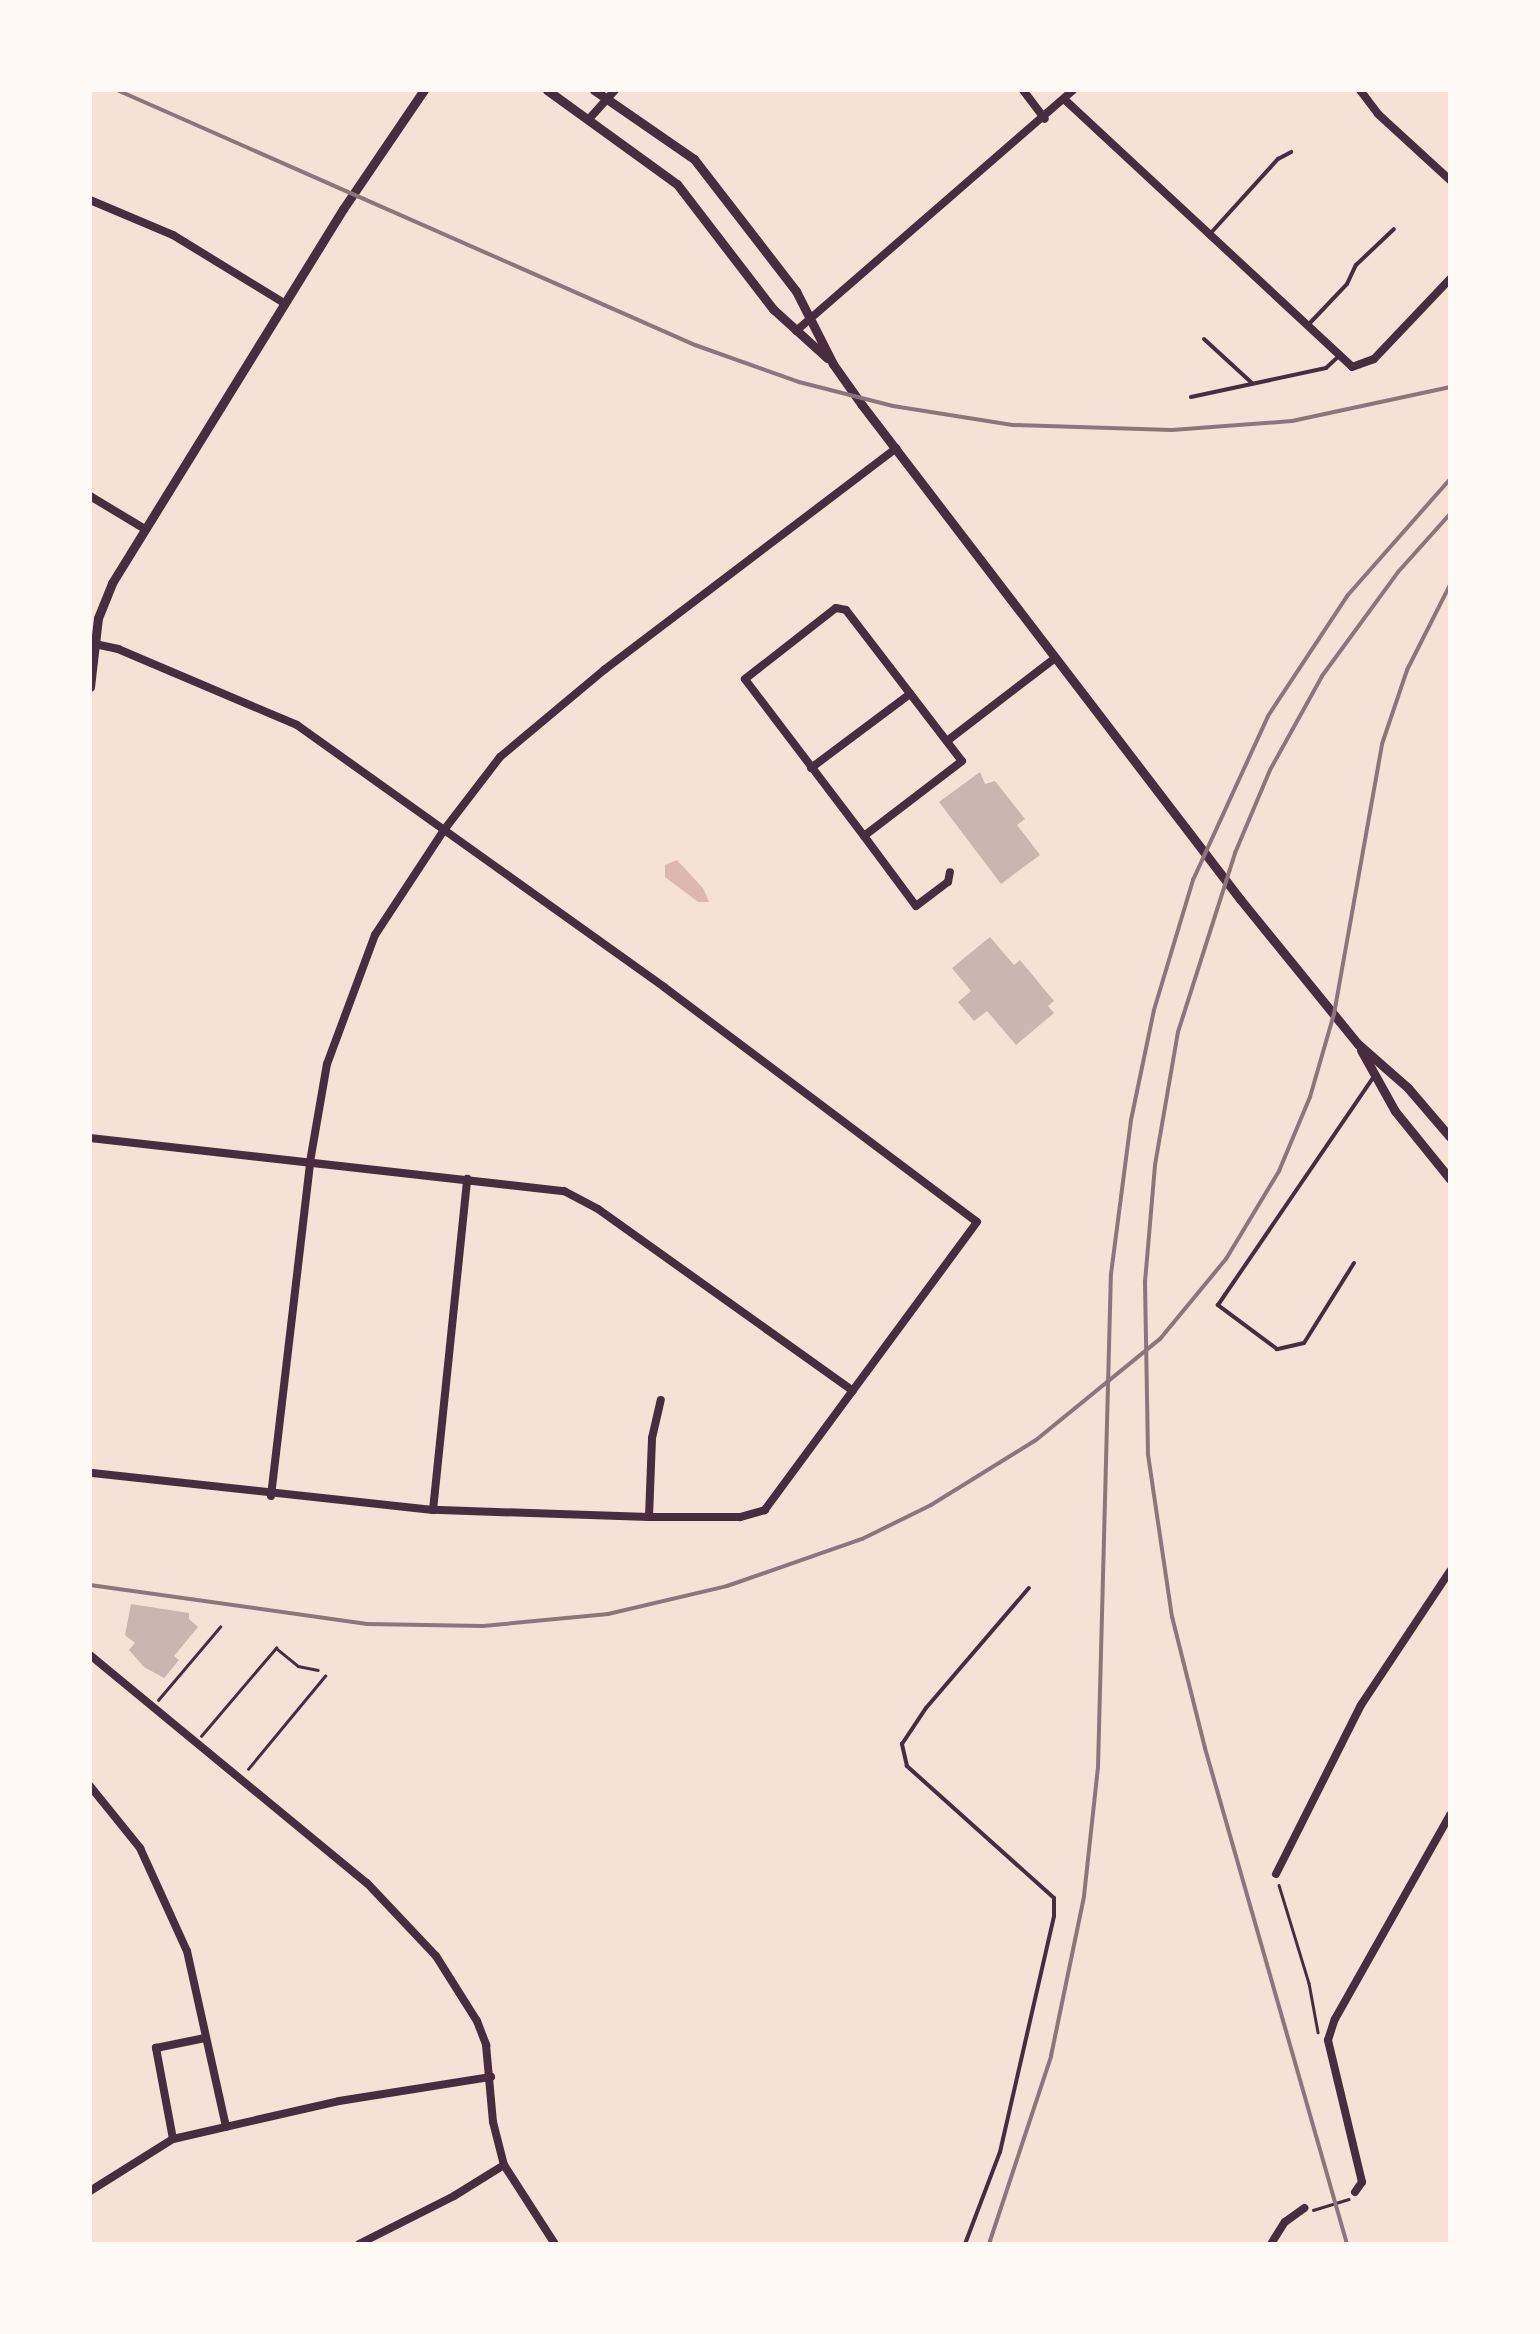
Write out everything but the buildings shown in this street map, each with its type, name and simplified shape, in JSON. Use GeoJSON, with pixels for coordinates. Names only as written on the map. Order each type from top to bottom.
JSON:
{"type":"FeatureCollection","features":[{"type":"Feature","properties":{"kind":"street"},"geometry":{"type":"LineString","coordinates":[[547,90],[677,184],[773,309],[833,364]]}},
{"type":"Feature","properties":{"kind":"street"},"geometry":{"type":"LineString","coordinates":[[594,90],[694,159],[796,291],[833,364],[1055,658],[1358,1044],[1401,1119],[1450,1180]]}},
{"type":"Feature","properties":{"kind":"street"},"geometry":{"type":"LineString","coordinates":[[590,120],[604,97],[615,90]]}},
{"type":"Feature","properties":{"kind":"street"},"geometry":{"type":"LineString","coordinates":[[1023,90],[1044,119]]}},
{"type":"Feature","properties":{"kind":"street"},"geometry":{"type":"LineString","coordinates":[[796,331],[1073,90]]}},
{"type":"Feature","properties":{"kind":"street"},"geometry":{"type":"LineString","coordinates":[[1360,90],[1378,114],[1450,180]]}},
{"type":"Feature","properties":{"kind":"street"},"geometry":{"type":"LineString","coordinates":[[90,687],[92,643],[112,584],[419,92]]}},
{"type":"Feature","properties":{"kind":"street"},"geometry":{"type":"LineString","coordinates":[[1064,99],[1338,358],[1360,367],[1374,359],[1450,280]]}},
{"type":"Feature","properties":{"kind":"street"},"geometry":{"type":"LineString","coordinates":[[90,200],[173,235],[284,303]]}},
{"type":"Feature","properties":{"kind":"street"},"geometry":{"type":"LineString","coordinates":[[272,1496],[310,1162],[326,1064],[376,935],[444,830],[500,757],[561,705],[896,448]]}},
{"type":"Feature","properties":{"kind":"street"},"geometry":{"type":"LineString","coordinates":[[90,496],[145,530]]}},
{"type":"Feature","properties":{"kind":"street"},"geometry":{"type":"LineString","coordinates":[[864,836],[962,761],[846,610],[836,608],[745,680],[916,906],[948,882],[950,872]]}},
{"type":"Feature","properties":{"kind":"street"},"geometry":{"type":"LineString","coordinates":[[90,1473],[272,1496],[434,1510],[649,1517],[740,1516],[765,1510],[977,1222],[664,986],[297,725],[116,648],[92,643]]}},
{"type":"Feature","properties":{"kind":"street"},"geometry":{"type":"LineString","coordinates":[[947,742],[1055,658]]}},
{"type":"Feature","properties":{"kind":"street"},"geometry":{"type":"LineString","coordinates":[[811,768],[910,694]]}},
{"type":"Feature","properties":{"kind":"street"},"geometry":{"type":"LineString","coordinates":[[1358,1044],[1408,1088],[1450,1137]]}},
{"type":"Feature","properties":{"kind":"street"},"geometry":{"type":"LineString","coordinates":[[90,1138],[564,1191],[853,1391]]}},
{"type":"Feature","properties":{"kind":"street"},"geometry":{"type":"LineString","coordinates":[[434,1510],[467,1179]]}},
{"type":"Feature","properties":{"kind":"street"},"geometry":{"type":"LineString","coordinates":[[649,1517],[652,1438],[660,1400]]}},
{"type":"Feature","properties":{"kind":"street"},"geometry":{"type":"LineString","coordinates":[[1276,1874],[1361,1704],[1450,1571]]}},
{"type":"Feature","properties":{"kind":"street"},"geometry":{"type":"LineString","coordinates":[[90,1655],[366,1883],[422,1940],[477,2021],[491,2078],[494,2122],[504,2164],[553,2243]]}},
{"type":"Feature","properties":{"kind":"street"},"geometry":{"type":"LineString","coordinates":[[90,1786],[140,1848],[188,1950],[226,2127]]}},
{"type":"Feature","properties":{"kind":"street"},"geometry":{"type":"LineString","coordinates":[[1354,2195],[1362,2182],[1328,2040],[1450,1815]]}},
{"type":"Feature","properties":{"kind":"street"},"geometry":{"type":"LineString","coordinates":[[173,2139],[156,2048],[205,2038]]}},
{"type":"Feature","properties":{"kind":"street"},"geometry":{"type":"LineString","coordinates":[[90,2191],[173,2139],[339,2101],[491,2078]]}},
{"type":"Feature","properties":{"kind":"street"},"geometry":{"type":"LineString","coordinates":[[359,2244],[454,2196],[504,2164]]}},
{"type":"Feature","properties":{"kind":"street"},"geometry":{"type":"LineString","coordinates":[[1270,2244],[1285,2222],[1303,2210]]}},
{"type":"Feature","properties":{"kind":"lane"},"geometry":{"type":"LineString","coordinates":[[1210,235],[1278,159],[1290,152]]}},
{"type":"Feature","properties":{"kind":"lane"},"geometry":{"type":"LineString","coordinates":[[1306,327],[1347,284],[1356,264],[1394,229]]}},
{"type":"Feature","properties":{"kind":"lane"},"geometry":{"type":"LineString","coordinates":[[1204,339],[1252,384]]}},
{"type":"Feature","properties":{"kind":"lane"},"geometry":{"type":"LineString","coordinates":[[1191,397],[1326,368],[1338,358]]}},
{"type":"Feature","properties":{"kind":"lane"},"geometry":{"type":"LineString","coordinates":[[1354,1264],[1304,1343],[1278,1349],[1218,1305],[1375,1075]]}},
{"type":"Feature","properties":{"kind":"lane"},"geometry":{"type":"LineString","coordinates":[[965,2244],[1000,2152],[1054,1916],[1054,1898],[907,1766],[902,1744],[926,1708],[1029,1588]]}},
{"type":"Feature","properties":{"kind":"path"},"geometry":{"type":"LineString","coordinates":[[154,1705],[220,1627]]}},
{"type":"Feature","properties":{"kind":"path"},"geometry":{"type":"LineString","coordinates":[[196,1740],[276,1648],[298,1666],[318,1670]]}},
{"type":"Feature","properties":{"kind":"path"},"geometry":{"type":"LineString","coordinates":[[241,1778],[325,1676]]}},
{"type":"Feature","properties":{"kind":"path"},"geometry":{"type":"LineString","coordinates":[[1276,1874],[1309,1983],[1318,2033],[1328,2040]]}},
{"type":"Feature","properties":{"kind":"path"},"geometry":{"type":"LineString","coordinates":[[1303,2210],[1354,2195]]}},
{"type":"Feature","properties":{"kind":"shaded area"},"geometry":{"type":"Polygon","coordinates":[[[677,860],[703,888],[709,902],[698,902],[665,877],[665,865],[677,860]]]}},
{"type":"Feature","properties":{"kind":"railway"},"geometry":{"type":"LineString","coordinates":[[117,90],[695,345],[799,382],[893,406],[1013,425],[1172,430],[1292,421],[1450,387]]}},
{"type":"Feature","properties":{"kind":"railway"},"geometry":{"type":"LineString","coordinates":[[989,2244],[1051,2056],[1084,1896],[1098,1767],[1111,1274],[1131,1120],[1154,1010],[1193,880],[1268,716],[1347,596],[1450,479]]}},
{"type":"Feature","properties":{"kind":"railway"},"geometry":{"type":"LineString","coordinates":[[1347,2244],[1205,1748],[1172,1617],[1148,1454],[1145,1282],[1155,1165],[1178,1032],[1235,853],[1270,770],[1322,676],[1398,572],[1450,514]]}},
{"type":"Feature","properties":{"kind":"railway"},"geometry":{"type":"LineString","coordinates":[[90,1585],[367,1624],[483,1626],[608,1614],[727,1586],[862,1539],[931,1505],[1036,1440],[1160,1339],[1226,1259],[1279,1171],[1310,1097],[1334,1014],[1382,744],[1407,670],[1450,585]]}}]}
